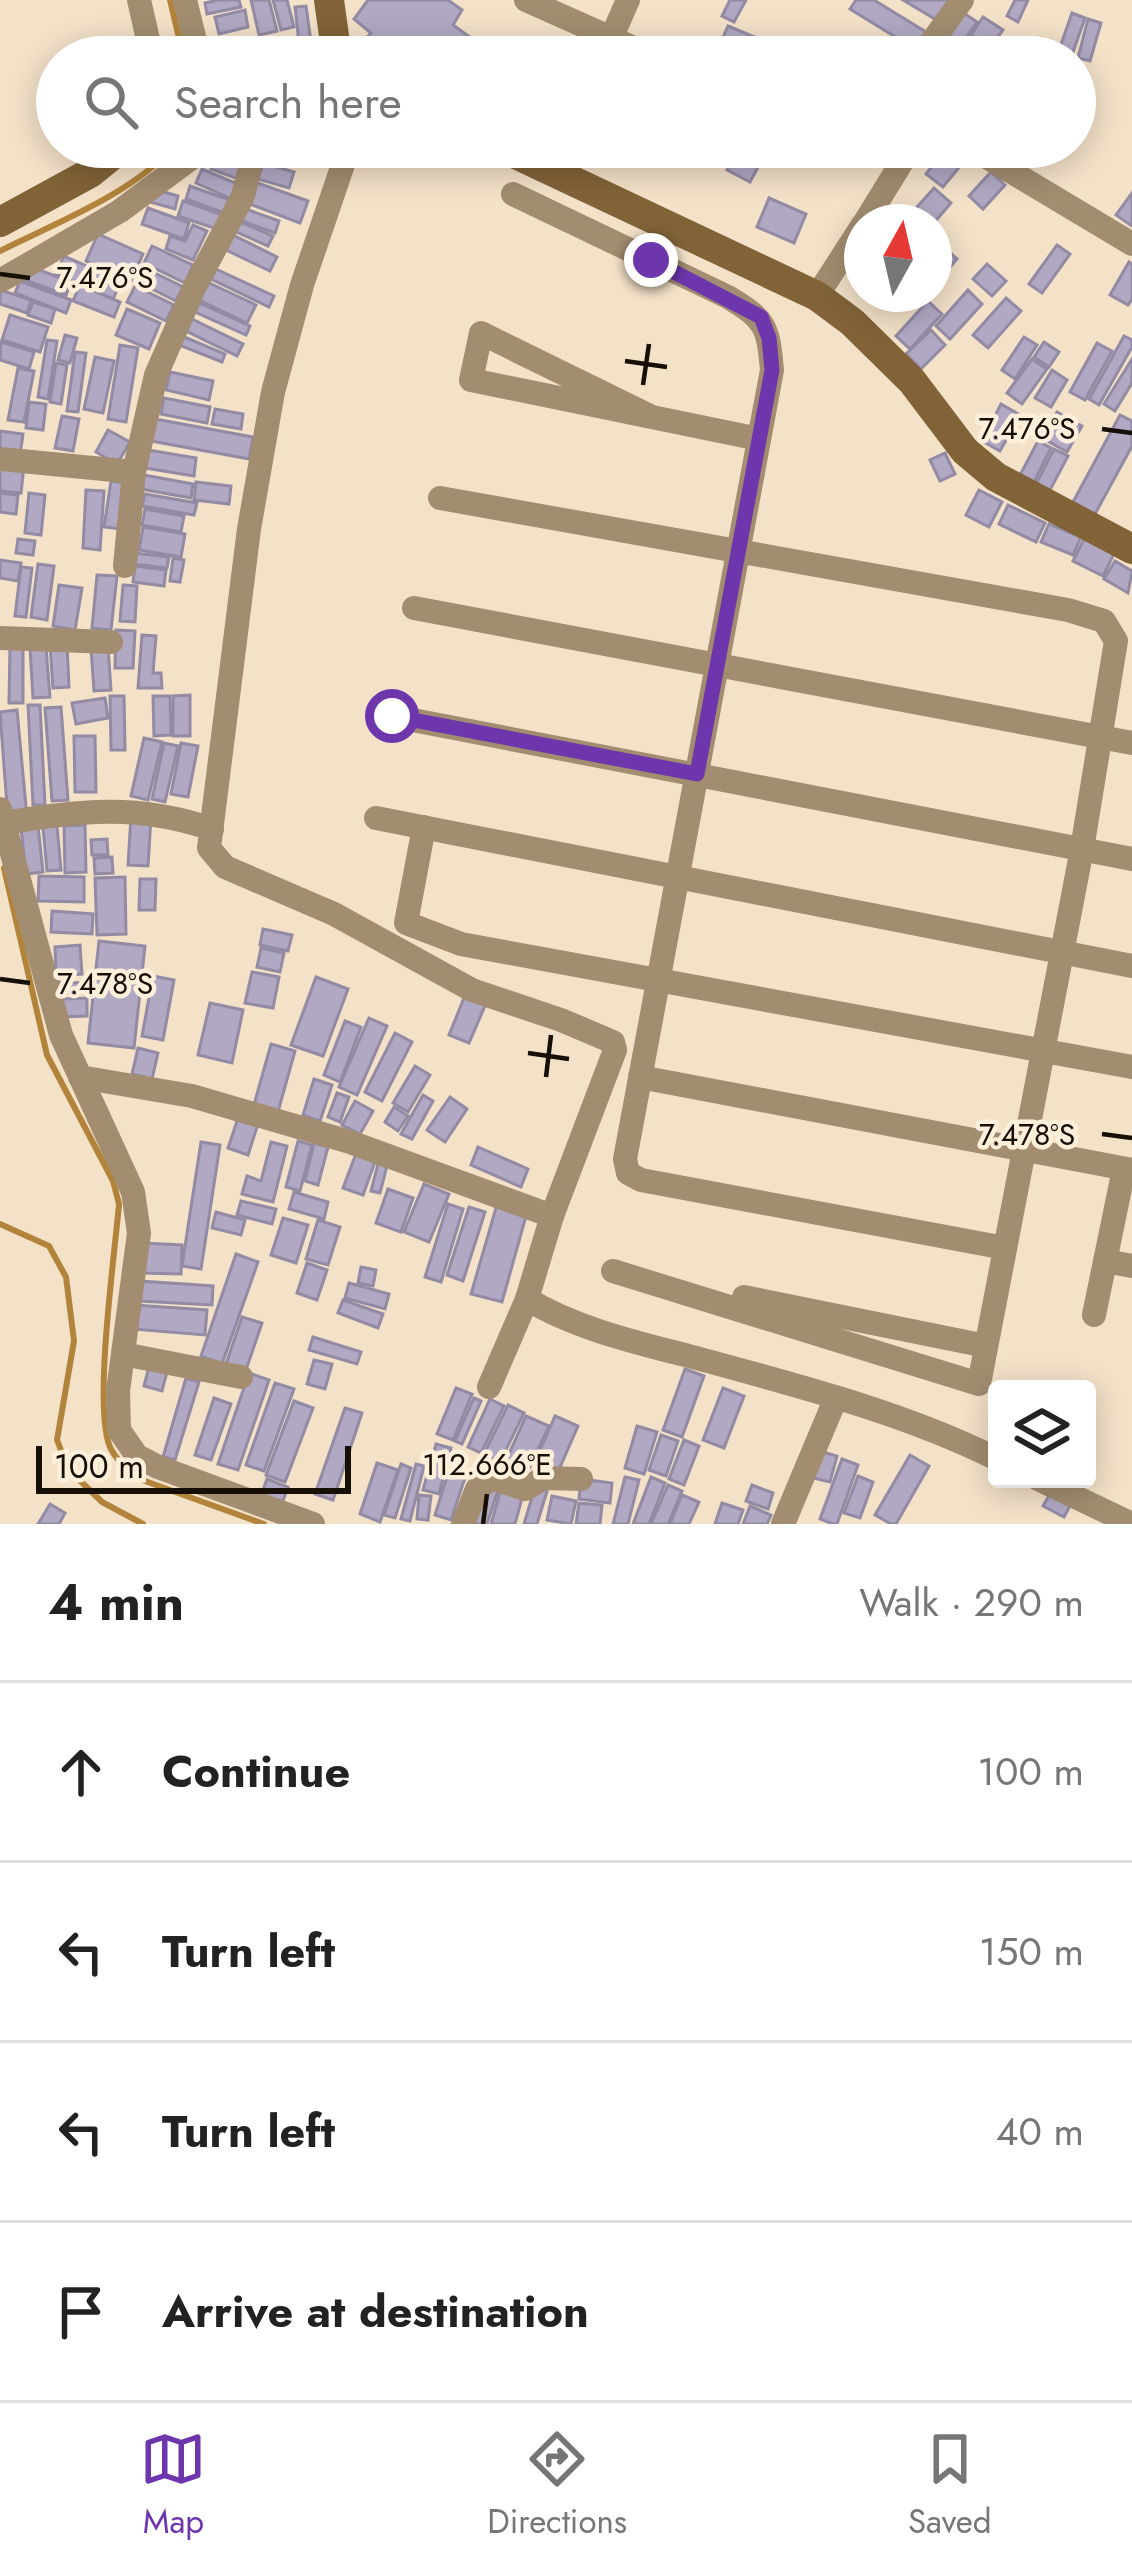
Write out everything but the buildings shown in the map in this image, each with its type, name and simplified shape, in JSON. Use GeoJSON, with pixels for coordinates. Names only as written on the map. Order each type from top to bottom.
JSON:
{"type":"FeatureCollection","features":[{"type":"Feature","properties":{"kind":"street"},"geometry":{"type":"LineString","coordinates":[[139,0],[147,36]]}},
{"type":"Feature","properties":{"kind":"street"},"geometry":{"type":"LineString","coordinates":[[184,0],[193,36]]}},
{"type":"Feature","properties":{"kind":"street"},"geometry":{"type":"LineString","coordinates":[[329,0],[334,36]]}},
{"type":"Feature","properties":{"kind":"street"},"geometry":{"type":"LineString","coordinates":[[526,0],[590,36]]}},
{"type":"Feature","properties":{"kind":"street"},"geometry":{"type":"LineString","coordinates":[[612,36],[628,0]]}},
{"type":"Feature","properties":{"kind":"street"},"geometry":{"type":"LineString","coordinates":[[936,36],[962,0]]}},
{"type":"Feature","properties":{"kind":"street"},"geometry":{"type":"LineString","coordinates":[[0,222],[96,168]]}},
{"type":"Feature","properties":{"kind":"street"},"geometry":{"type":"LineString","coordinates":[[0,281],[120,211],[178,168]]}},
{"type":"Feature","properties":{"kind":"street"},"geometry":{"type":"LineString","coordinates":[[125,566],[134,472],[156,375],[195,286],[243,196],[250,168]]}},
{"type":"Feature","properties":{"kind":"street"},"geometry":{"type":"LineString","coordinates":[[342,168],[302,285],[273,392],[249,529],[209,848],[226,867],[334,914],[472,990],[613,1042],[615,1050],[552,1216],[527,1299],[489,1387]]}},
{"type":"Feature","properties":{"kind":"street"},"geometry":{"type":"LineString","coordinates":[[574,168],[667,223],[817,296],[852,322],[913,381],[965,451],[996,477],[1132,550]]}},
{"type":"Feature","properties":{"kind":"street"},"geometry":{"type":"LineString","coordinates":[[875,204],[898,168]]}},
{"type":"Feature","properties":{"kind":"street"},"geometry":{"type":"LineString","coordinates":[[1005,168],[1132,244]]}},
{"type":"Feature","properties":{"kind":"street"},"geometry":{"type":"LineString","coordinates":[[513,194],[761,317],[769,338],[772,370],[625,1159],[628,1173],[641,1180],[1005,1248]]}},
{"type":"Feature","properties":{"kind":"street"},"geometry":{"type":"LineString","coordinates":[[651,260],[667,223]]}},
{"type":"Feature","properties":{"kind":"street"},"geometry":{"type":"LineString","coordinates":[[817,296],[844,254]]}},
{"type":"Feature","properties":{"kind":"street"},"geometry":{"type":"LineString","coordinates":[[652,417],[481,333],[471,380],[759,439]]}},
{"type":"Feature","properties":{"kind":"street"},"geometry":{"type":"LineString","coordinates":[[0,458],[134,472]]}},
{"type":"Feature","properties":{"kind":"street"},"geometry":{"type":"LineString","coordinates":[[440,498],[1096,617],[1112,631],[1116,641],[1082,849],[979,1384],[613,1271],[986,1346]]}},
{"type":"Feature","properties":{"kind":"street"},"geometry":{"type":"LineString","coordinates":[[414,608],[1132,743]]}},
{"type":"Feature","properties":{"kind":"street"},"geometry":{"type":"LineString","coordinates":[[0,638],[111,642]]}},
{"type":"Feature","properties":{"kind":"street"},"geometry":{"type":"LineString","coordinates":[[392,716],[1132,859]]}},
{"type":"Feature","properties":{"kind":"street"},"geometry":{"type":"LineString","coordinates":[[212,829],[171,815],[122,809],[1,816],[61,1035],[134,1192],[139,1233],[118,1430],[137,1456],[158,1467],[313,1524]]}},
{"type":"Feature","properties":{"kind":"street"},"geometry":{"type":"LineString","coordinates":[[376,818],[1132,967]]}},
{"type":"Feature","properties":{"kind":"street"},"geometry":{"type":"LineString","coordinates":[[424,827],[406,922],[461,944],[1132,1067]]}},
{"type":"Feature","properties":{"kind":"street"},"geometry":{"type":"LineString","coordinates":[[80,1077],[191,1096],[350,1142],[552,1216]]}},
{"type":"Feature","properties":{"kind":"street"},"geometry":{"type":"LineString","coordinates":[[640,1077],[1128,1170],[1094,1315]]}},
{"type":"Feature","properties":{"kind":"street"},"geometry":{"type":"LineString","coordinates":[[1105,1261],[1132,1269]]}},
{"type":"Feature","properties":{"kind":"street"},"geometry":{"type":"LineString","coordinates":[[527,1299],[638,1344],[836,1400],[988,1454]]}},
{"type":"Feature","properties":{"kind":"street"},"geometry":{"type":"LineString","coordinates":[[123,1354],[242,1378]]}},
{"type":"Feature","properties":{"kind":"street"},"geometry":{"type":"LineString","coordinates":[[783,1524],[836,1400]]}},
{"type":"Feature","properties":{"kind":"street"},"geometry":{"type":"LineString","coordinates":[[464,1524],[477,1489],[492,1478],[525,1489],[544,1478],[581,1479]]}},
{"type":"Feature","properties":{"kind":"street"},"geometry":{"type":"LineString","coordinates":[[1057,1488],[1132,1524]]}},
{"type":"Feature","properties":{"kind":"waterway"},"geometry":{"type":"LineString","coordinates":[[170,0],[179,36]]}},
{"type":"Feature","properties":{"kind":"waterway"},"geometry":{"type":"LineString","coordinates":[[0,251],[69,218],[151,168]]}},
{"type":"Feature","properties":{"kind":"waterway"},"geometry":{"type":"LineString","coordinates":[[4,868],[47,1055],[113,1181],[119,1204],[104,1369],[111,1449],[145,1481],[264,1524]]}},
{"type":"Feature","properties":{"kind":"waterway"},"geometry":{"type":"LineString","coordinates":[[0,1224],[49,1246],[66,1277],[74,1341],[57,1440],[69,1470],[102,1502],[143,1524]]}},
{"type":"Feature","properties":{"kind":"route"},"geometry":{"type":"LineString","coordinates":[[392,716],[697,774],[772,370],[761,317],[651,260]]}}]}
